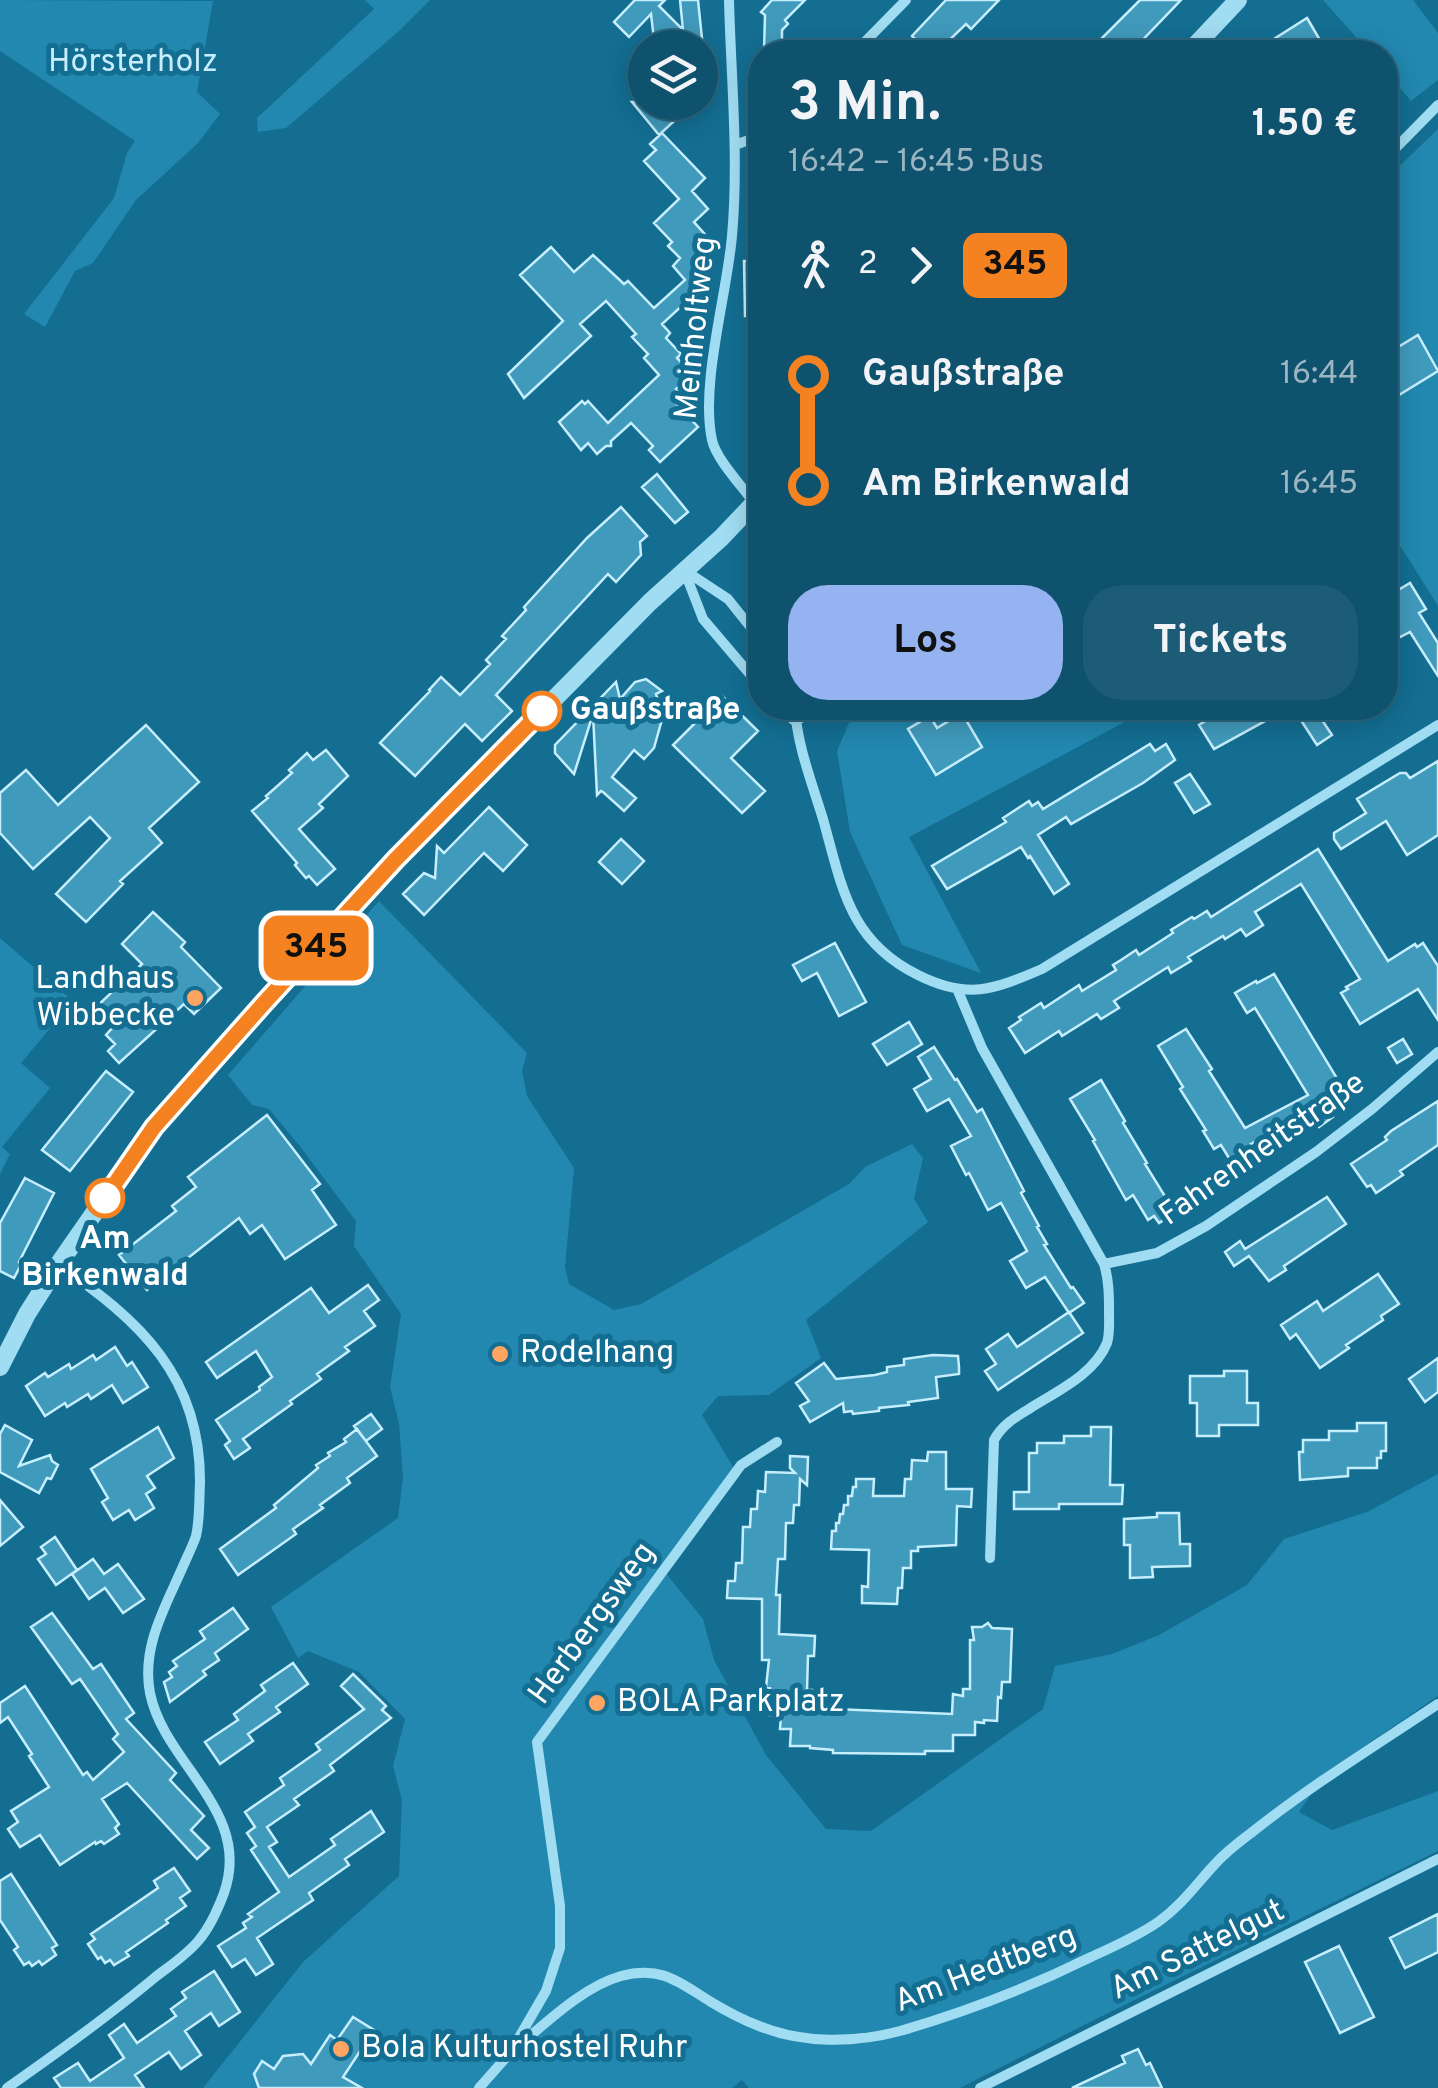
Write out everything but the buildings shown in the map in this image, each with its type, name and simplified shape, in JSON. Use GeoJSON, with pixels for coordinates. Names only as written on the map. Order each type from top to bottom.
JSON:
{"type":"FeatureCollection","features":[{"type":"Feature","properties":{"kind":"street","name":"Meinholtweg"},"geometry":{"type":"LineString","coordinates":[[729,0],[735,146],[732,236],[712,371],[710,425],[713,446],[748,489]]}},
{"type":"Feature","properties":{"kind":"street"},"geometry":{"type":"LineString","coordinates":[[866,40],[906,0]]}},
{"type":"Feature","properties":{"kind":"street"},"geometry":{"type":"LineString","coordinates":[[1200,40],[1238,0]]}},
{"type":"Feature","properties":{"kind":"street"},"geometry":{"type":"LineString","coordinates":[[1398,145],[1438,105]]}},
{"type":"Feature","properties":{"kind":"street"},"geometry":{"type":"LineString","coordinates":[[735,146],[748,141]]}},
{"type":"Feature","properties":{"kind":"street"},"geometry":{"type":"LineString","coordinates":[[0,1367],[58,1265],[154,1127],[408,846],[650,602],[748,510]]}},
{"type":"Feature","properties":{"kind":"street"},"geometry":{"type":"LineString","coordinates":[[684,570],[728,599],[748,623]]}},
{"type":"Feature","properties":{"kind":"street"},"geometry":{"type":"LineString","coordinates":[[684,570],[703,619],[748,672]]}},
{"type":"Feature","properties":{"kind":"street"},"geometry":{"type":"LineString","coordinates":[[796,721],[841,881],[864,932],[896,964],[958,991],[991,988],[1042,969],[1438,725]]}},
{"type":"Feature","properties":{"kind":"street"},"geometry":{"type":"LineString","coordinates":[[958,991],[982,1048],[1107,1274],[1109,1317],[1104,1348],[1089,1368],[1010,1420],[994,1440],[990,1558]]}},
{"type":"Feature","properties":{"kind":"street","name":"Fahrenheitstraße"},"geometry":{"type":"LineString","coordinates":[[1104,1264],[1157,1253],[1206,1226],[1316,1152],[1438,1052]]}},
{"type":"Feature","properties":{"kind":"street"},"geometry":{"type":"LineString","coordinates":[[7,2088],[116,2010],[195,1944],[210,1922],[228,1874],[223,1825],[154,1709],[148,1670],[153,1632],[196,1535],[200,1461],[192,1418],[160,1352],[131,1320],[58,1265]]}},
{"type":"Feature","properties":{"kind":"street","name":"Herbergsweg"},"geometry":{"type":"LineString","coordinates":[[479,2088],[510,2054],[550,1980],[560,1948],[562,1932],[537,1742],[741,1465],[777,1442]]}},
{"type":"Feature","properties":{"kind":"street","name":"Am Hedtberg"},"geometry":{"type":"LineString","coordinates":[[510,2054],[590,1991],[632,1974],[654,1973],[675,1978],[710,2002],[761,2027],[810,2039],[868,2038],[896,2032],[1010,1994],[1156,1924],[1185,1900],[1217,1861],[1290,1802],[1438,1704]]}},
{"type":"Feature","properties":{"kind":"street","name":"Am Sattelgut"},"geometry":{"type":"LineString","coordinates":[[980,2088],[1438,1860]]}},
{"type":"Feature","properties":{"kind":"green space","name":"Hörsterholz"},"geometry":{"type":"Polygon","coordinates":[[[0,0],[213,1],[197,92],[220,114],[198,143],[136,200],[93,263],[75,271],[45,327],[24,314],[114,198],[127,153],[135,141],[0,51],[0,0]]]}},
{"type":"Feature","properties":{"kind":"green space"},"geometry":{"type":"Polygon","coordinates":[[[365,0],[430,0],[286,128],[258,132],[257,118],[374,9],[365,0]]]}},
{"type":"Feature","properties":{"kind":"green space"},"geometry":{"type":"Polygon","coordinates":[[[1323,0],[1413,0],[1438,33],[1438,80],[1411,101],[1398,86],[1398,40],[1358,40],[1323,0]]]}},
{"type":"Feature","properties":{"kind":"green space"},"geometry":{"type":"Polygon","coordinates":[[[1438,129],[1438,606],[1401,547],[1398,549],[1398,167],[1438,129]]]}},
{"type":"Feature","properties":{"kind":"green space"},"geometry":{"type":"Polygon","coordinates":[[[850,720],[1128,720],[909,837],[981,973],[902,945],[850,832],[837,751],[850,720]]]}},
{"type":"Feature","properties":{"kind":"green space"},"geometry":{"type":"Polygon","coordinates":[[[379,901],[527,1053],[522,1071],[527,1096],[574,1168],[565,1267],[569,1284],[614,1310],[641,1304],[849,1184],[865,1167],[912,1144],[923,1158],[914,1199],[928,1222],[806,1320],[821,1358],[769,1395],[718,1396],[702,1415],[739,1477],[664,1571],[703,1619],[714,1660],[766,1755],[826,1829],[871,1831],[1043,1709],[1055,1666],[1112,1654],[1159,1635],[1247,1585],[1284,1539],[1367,1512],[1438,1474],[1438,1696],[1325,1773],[1299,1812],[1332,1830],[1438,1791],[1438,1851],[960,2088],[749,2088],[742,2080],[732,2088],[203,2088],[304,1961],[399,1876],[402,1800],[393,1766],[405,1719],[359,1672],[308,1651],[298,1658],[271,1607],[398,1518],[403,1477],[399,1423],[390,1387],[401,1314],[354,1246],[356,1221],[269,1109],[252,1105],[228,1075],[379,901]]]}},
{"type":"Feature","properties":{"kind":"green space"},"geometry":{"type":"Polygon","coordinates":[[[0,938],[73,1001],[21,1063],[50,1088],[2,1147],[10,1154],[0,1174],[0,938]]]}},
{"type":"Feature","properties":{"kind":"bus line","name":"345"},"geometry":{"type":"LineString","coordinates":[[105,1198],[154,1127],[264,1003],[396,859],[542,711]]}},
{"type":"Feature","properties":{"kind":"place","name":"Gaußstraße"},"geometry":{"type":"Point","coordinates":[542,711]}},
{"type":"Feature","properties":{"kind":"place","name":"Landhaus Wibbecke"},"geometry":{"type":"Point","coordinates":[195,998]}},
{"type":"Feature","properties":{"kind":"place","name":"Am Birkenwald"},"geometry":{"type":"Point","coordinates":[105,1198]}},
{"type":"Feature","properties":{"kind":"place","name":"Rodelhang"},"geometry":{"type":"Point","coordinates":[500,1354]}},
{"type":"Feature","properties":{"kind":"place","name":"BOLA Parkplatz"},"geometry":{"type":"Point","coordinates":[597,1703]}},
{"type":"Feature","properties":{"kind":"place","name":"Bola Kulturhostel Ruhr"},"geometry":{"type":"Point","coordinates":[341,2049]}}]}
